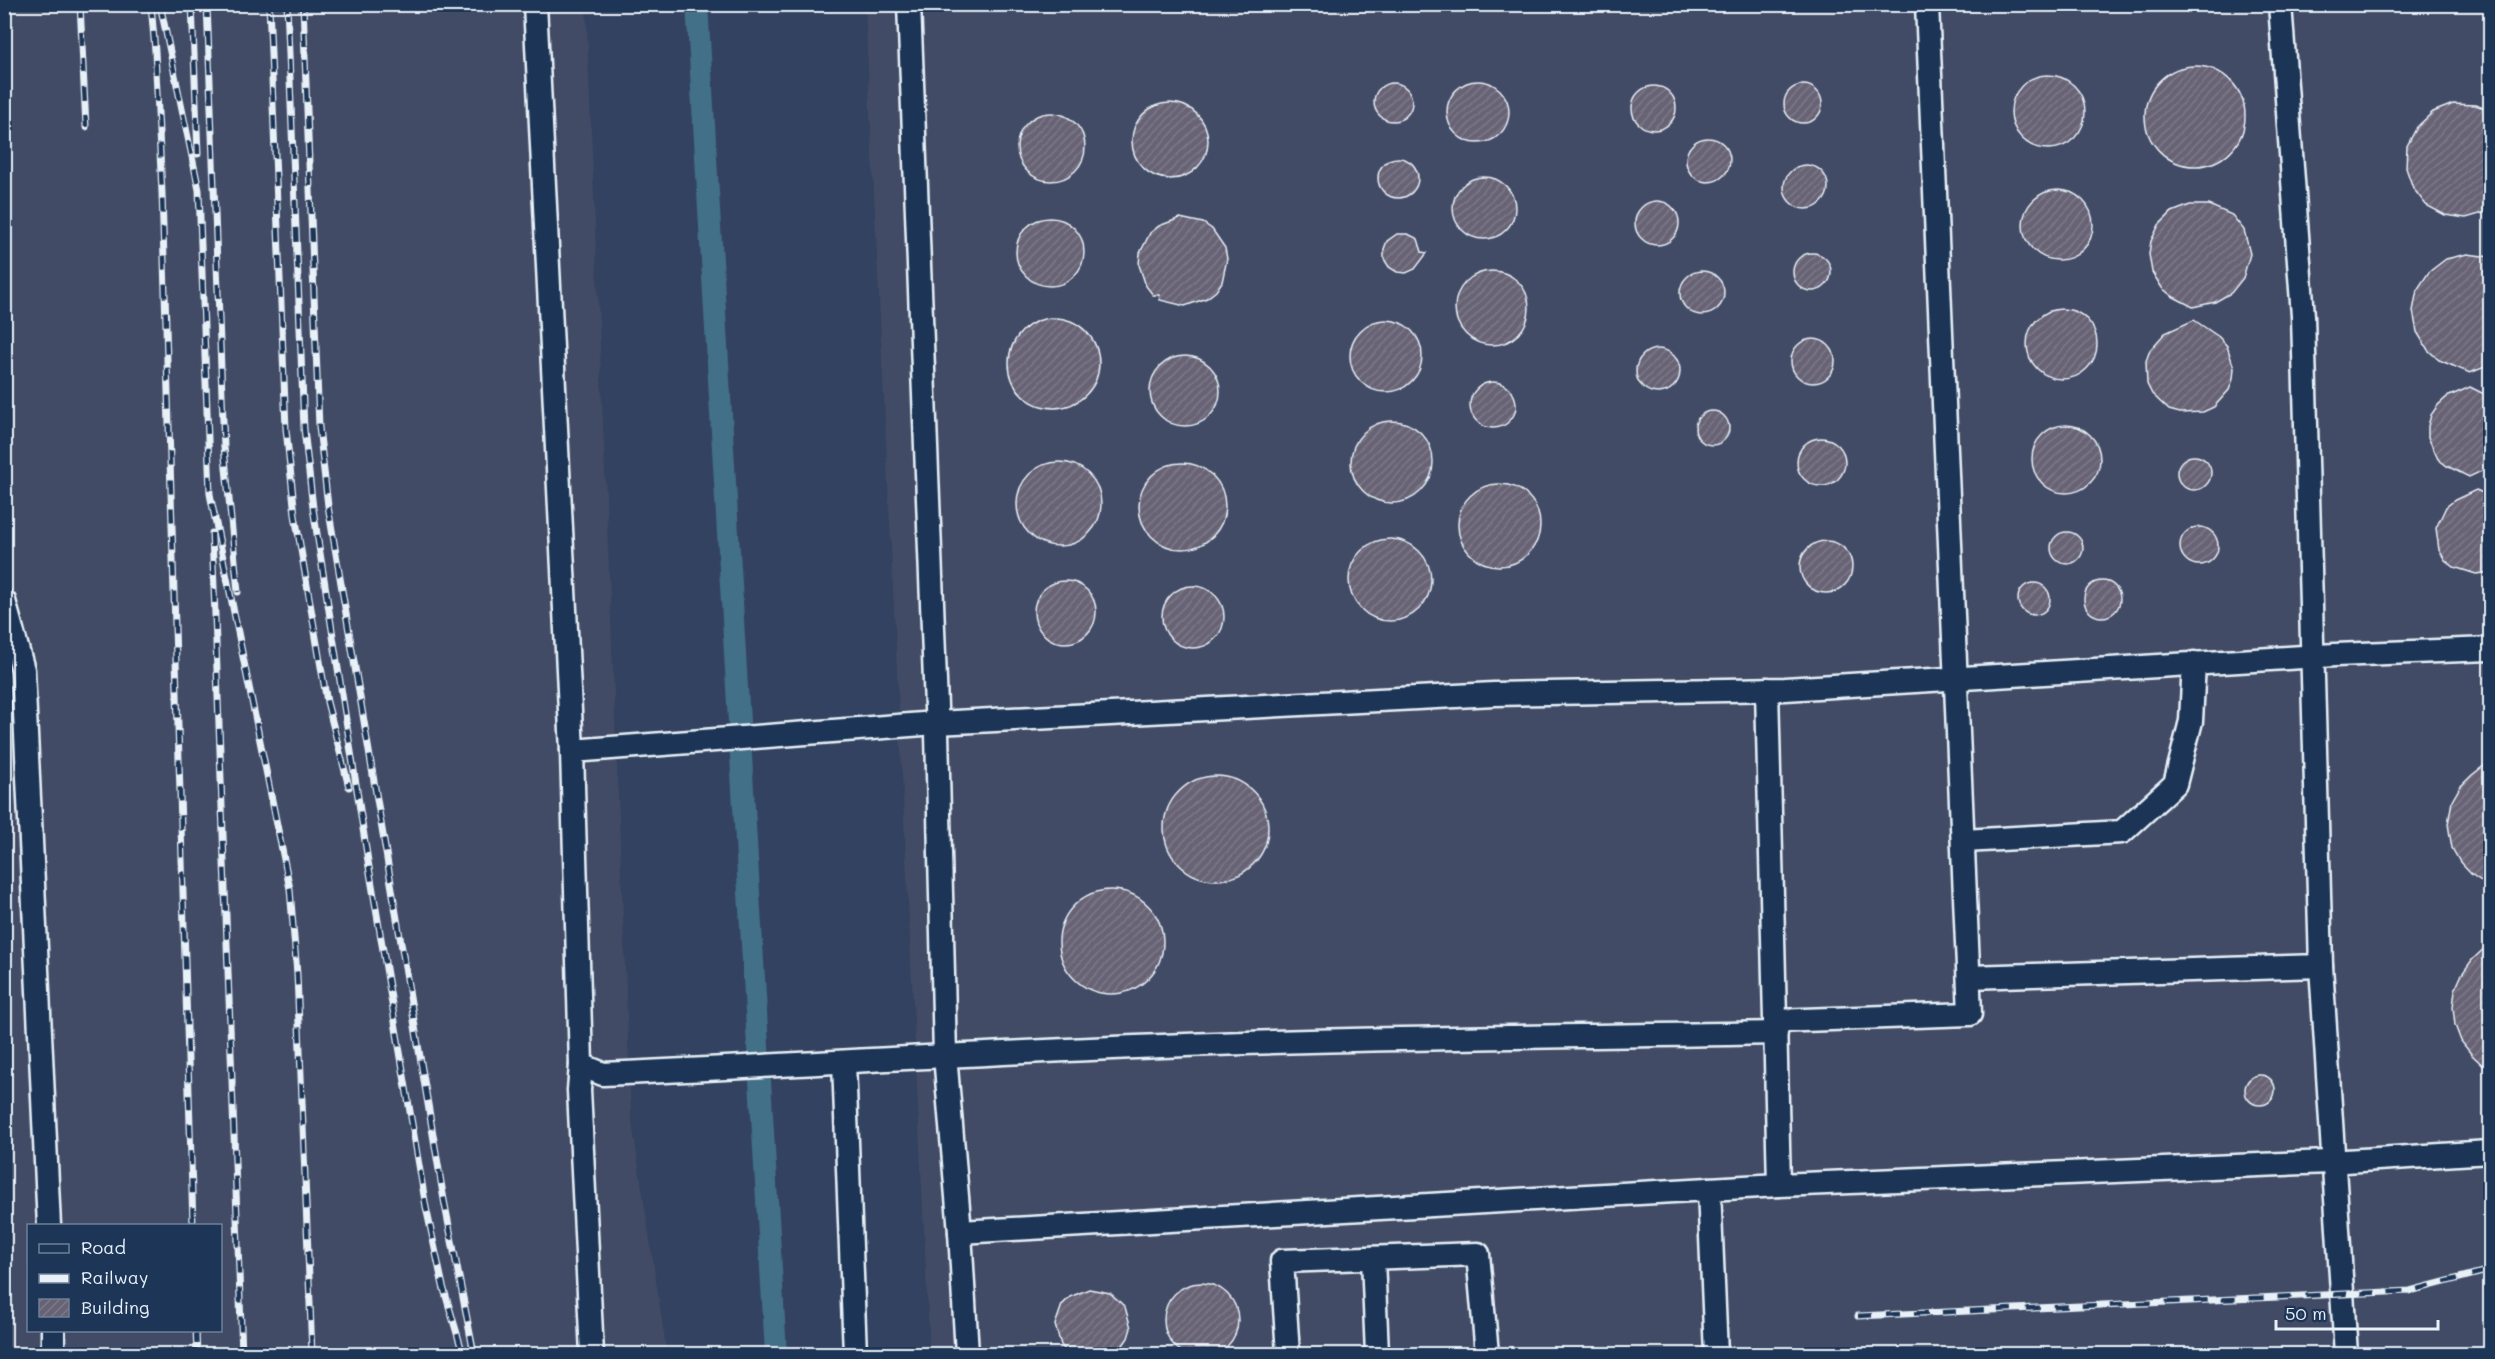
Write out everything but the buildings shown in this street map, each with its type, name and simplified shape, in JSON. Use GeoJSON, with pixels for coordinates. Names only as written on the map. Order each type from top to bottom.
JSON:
{"type":"FeatureCollection","features":[{"type":"Feature","properties":{"kind":"street"},"geometry":{"type":"LineString","coordinates":[[535,4],[572,751],[581,1065],[579,1090],[592,1354]]}},
{"type":"Feature","properties":{"kind":"street"},"geometry":{"type":"LineString","coordinates":[[909,4],[936,723],[945,1055],[968,1354]]}},
{"type":"Feature","properties":{"kind":"street"},"geometry":{"type":"LineString","coordinates":[[581,1065],[603,1074],[1190,1044],[1775,1027],[1970,1014],[1958,678],[1927,4]]}},
{"type":"Feature","properties":{"kind":"street"},"geometry":{"type":"LineString","coordinates":[[2280,4],[2304,316],[2321,966],[2346,1354]]}},
{"type":"Feature","properties":{"kind":"street"},"geometry":{"type":"LineString","coordinates":[[4,601],[23,670],[49,1224]]}},
{"type":"Feature","properties":{"kind":"street"},"geometry":{"type":"LineString","coordinates":[[572,751],[936,723],[1494,694],[1767,689],[2313,656],[2490,649]]}},
{"type":"Feature","properties":{"kind":"street"},"geometry":{"type":"LineString","coordinates":[[1964,842],[2122,832],[2175,784],[2191,721],[2194,663]]}},
{"type":"Feature","properties":{"kind":"street"},"geometry":{"type":"LineString","coordinates":[[1767,689],[1779,1185]]}},
{"type":"Feature","properties":{"kind":"street"},"geometry":{"type":"LineString","coordinates":[[1969,977],[2321,966]]}},
{"type":"Feature","properties":{"kind":"street"},"geometry":{"type":"LineString","coordinates":[[844,1062],[855,1354]]}},
{"type":"Feature","properties":{"kind":"street"},"geometry":{"type":"LineString","coordinates":[[960,1232],[1779,1185],[2334,1162],[2490,1152]]}},
{"type":"Feature","properties":{"kind":"street"},"geometry":{"type":"LineString","coordinates":[[1709,1189],[1716,1354]]}},
{"type":"Feature","properties":{"kind":"street"},"geometry":{"type":"LineString","coordinates":[[1288,1354],[1282,1261],[1478,1254],[1486,1354]]}},
{"type":"Feature","properties":{"kind":"street"},"geometry":{"type":"LineString","coordinates":[[1373,1258],[1377,1354]]}},
{"type":"Feature","properties":{"kind":"street"},"geometry":{"type":"LineString","coordinates":[[53,1332],[53,1354]]}},
{"type":"Feature","properties":{"kind":"shaded area"},"geometry":{"type":"Polygon","coordinates":[[[5,5],[586,5],[631,1116],[667,1354],[5,1354],[5,5]]]}},
{"type":"Feature","properties":{"kind":"shaded area"},"geometry":{"type":"Polygon","coordinates":[[[865,5],[2490,5],[2490,1354],[930,1354],[865,5]]]}},
{"type":"Feature","properties":{"kind":"waterway"},"geometry":{"type":"LineString","coordinates":[[697,4],[776,1354]]}},
{"type":"Feature","properties":{"kind":"railway"},"geometry":{"type":"LineString","coordinates":[[80,4],[86,127]]}},
{"type":"Feature","properties":{"kind":"railway"},"geometry":{"type":"LineString","coordinates":[[151,4],[162,193],[193,1224]]}},
{"type":"Feature","properties":{"kind":"railway"},"geometry":{"type":"LineString","coordinates":[[160,4],[199,190],[210,494],[290,889],[297,974],[312,1354]]}},
{"type":"Feature","properties":{"kind":"railway"},"geometry":{"type":"LineString","coordinates":[[192,4],[198,154]]}},
{"type":"Feature","properties":{"kind":"railway"},"geometry":{"type":"LineString","coordinates":[[207,4],[224,447],[238,592]]}},
{"type":"Feature","properties":{"kind":"railway"},"geometry":{"type":"LineString","coordinates":[[269,4],[286,429],[295,515],[327,702],[349,787]]}},
{"type":"Feature","properties":{"kind":"railway"},"geometry":{"type":"LineString","coordinates":[[287,4],[304,429],[313,508],[368,861],[426,1207],[443,1286],[463,1354]]}},
{"type":"Feature","properties":{"kind":"railway"},"geometry":{"type":"LineString","coordinates":[[303,4],[319,427],[328,506],[444,1200],[474,1354]]}},
{"type":"Feature","properties":{"kind":"railway"},"geometry":{"type":"LineString","coordinates":[[212,533],[242,1354]]}},
{"type":"Feature","properties":{"kind":"railway"},"geometry":{"type":"LineString","coordinates":[[1858,1316],[2410,1291],[2490,1270]]}},
{"type":"Feature","properties":{"kind":"railway"},"geometry":{"type":"LineString","coordinates":[[196,1332],[197,1354]]}}]}
